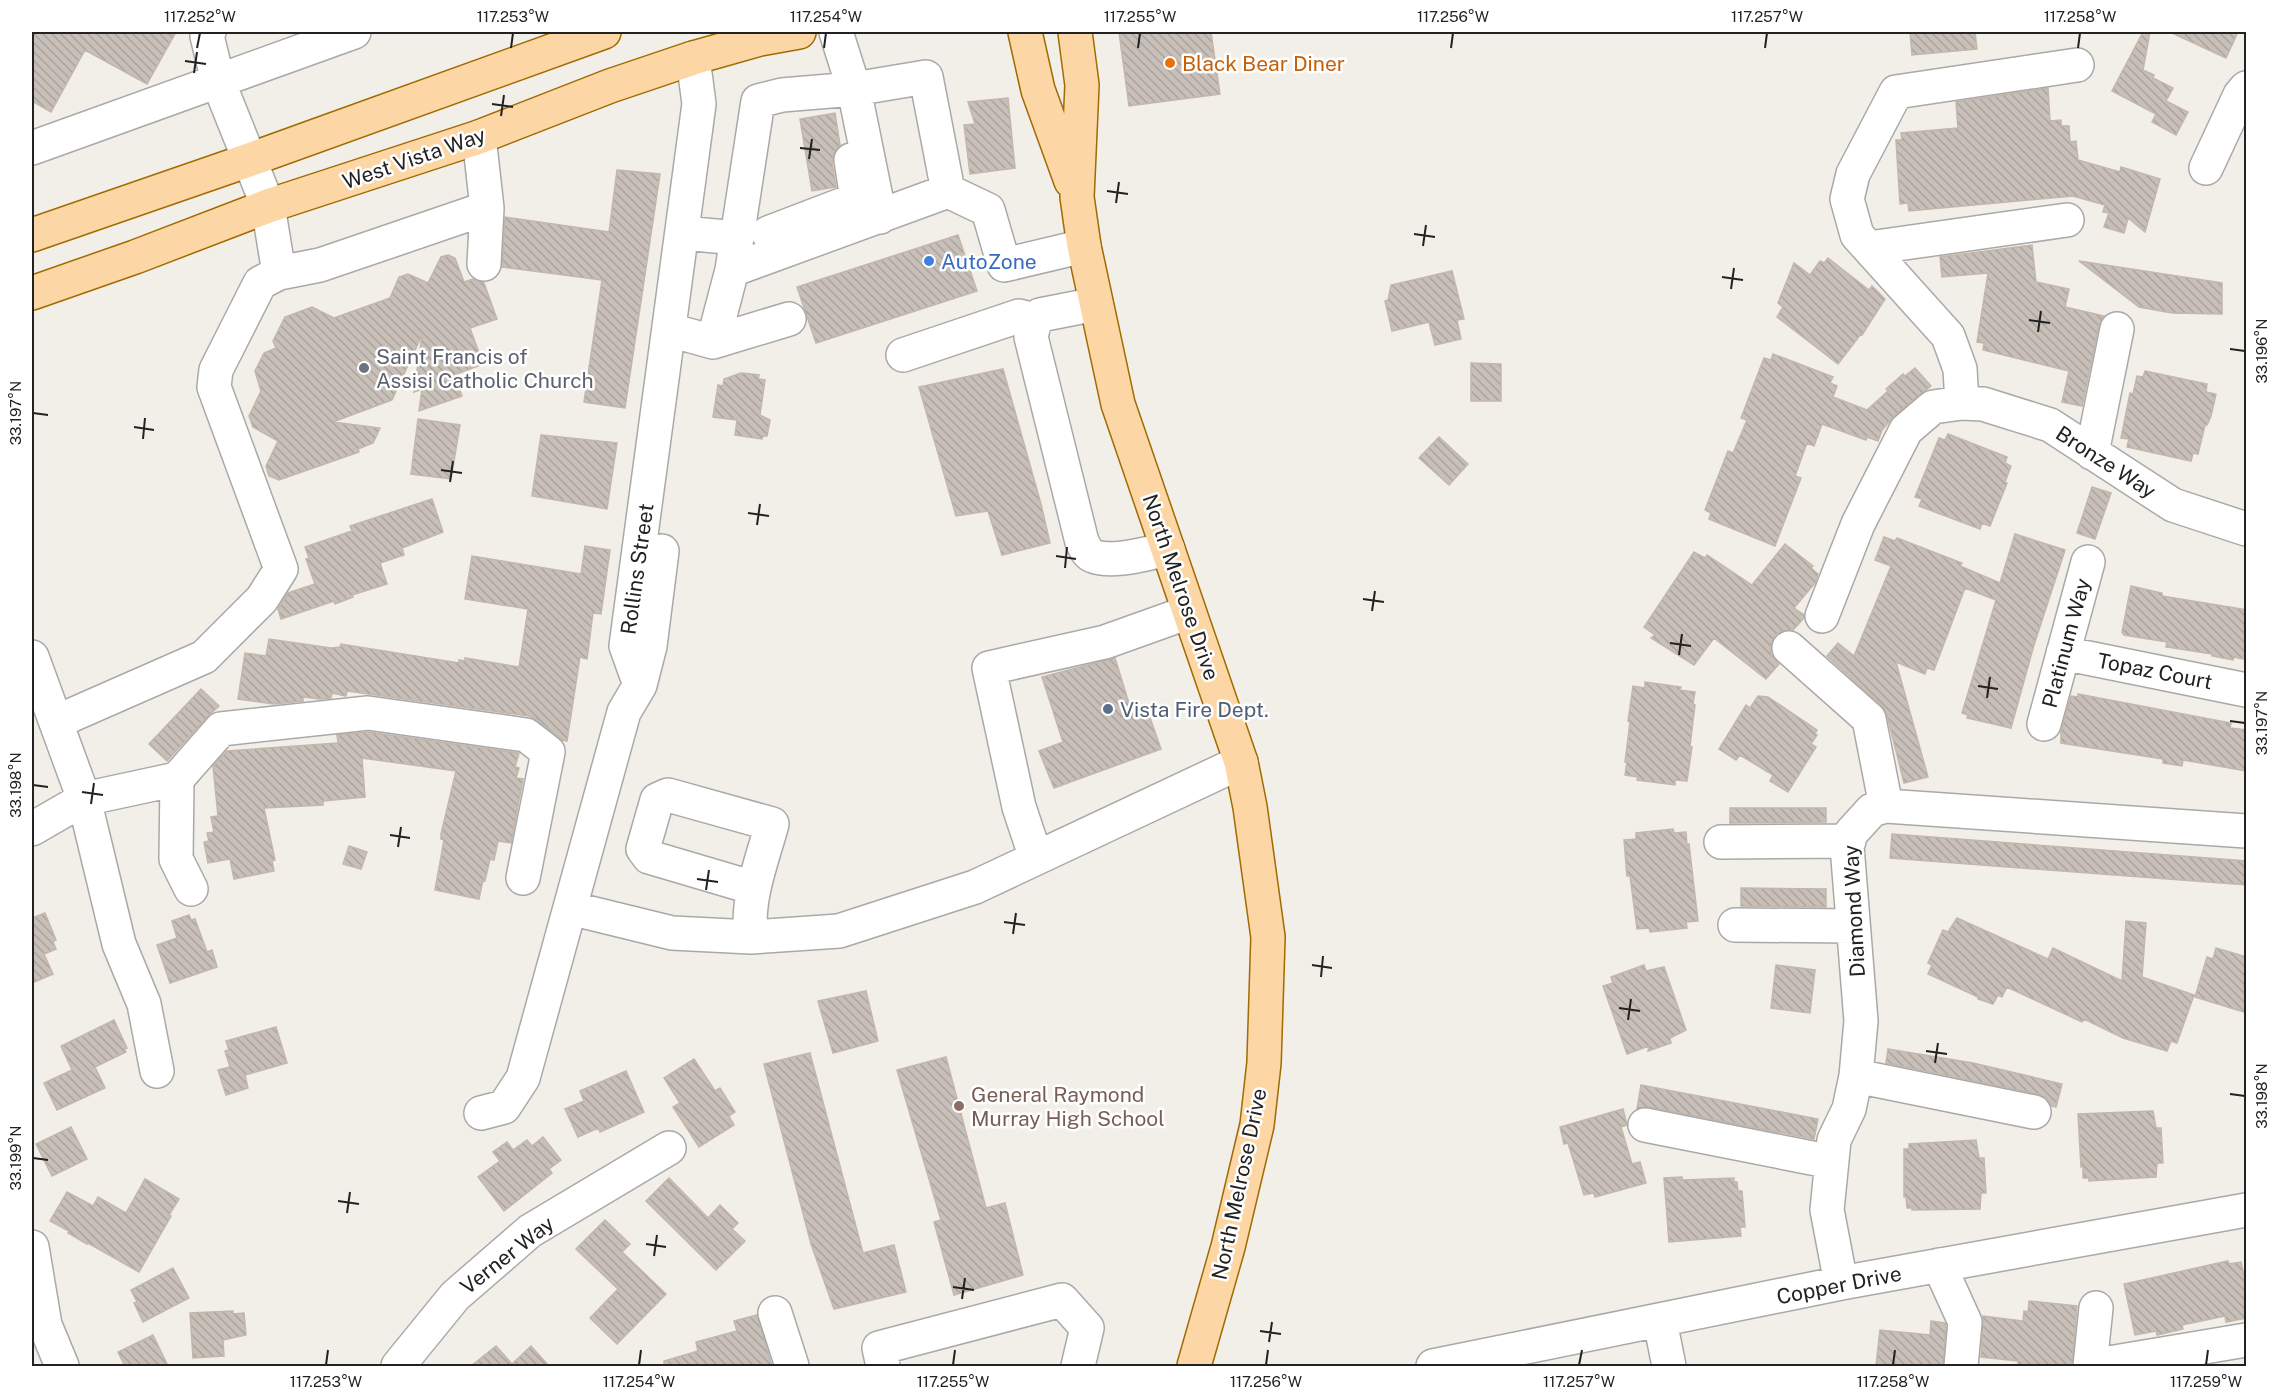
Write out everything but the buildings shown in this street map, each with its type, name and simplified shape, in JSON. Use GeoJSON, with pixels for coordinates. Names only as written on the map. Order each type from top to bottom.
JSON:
{"type":"FeatureCollection","features":[{"type":"Feature","properties":{"kind":"main road"},"geometry":{"type":"LineString","coordinates":[[32,235],[249,160],[604,32]]}},
{"type":"Feature","properties":{"kind":"main road","name":"West Vista Way"},"geometry":{"type":"LineString","coordinates":[[32,293],[135,257],[268,206],[479,137],[610,86],[693,58],[760,39],[800,32]]}},
{"type":"Feature","properties":{"kind":"main road","name":"North Melrose Drive"},"geometry":{"type":"LineString","coordinates":[[1025,32],[1038,90],[1077,197]]}},
{"type":"Feature","properties":{"kind":"main road","name":"North Melrose Drive"},"geometry":{"type":"LineString","coordinates":[[1075,32],[1082,85],[1077,197],[1096,304],[1118,404],[1241,762],[1250,807],[1268,937],[1264,1063],[1257,1125],[1228,1247],[1194,1366]]}},
{"type":"Feature","properties":{"kind":"street"},"geometry":{"type":"LineString","coordinates":[[209,32],[207,36],[218,81],[268,206],[279,273]]}},
{"type":"Feature","properties":{"kind":"street"},"geometry":{"type":"LineString","coordinates":[[32,148],[354,32]]}},
{"type":"Feature","properties":{"kind":"street"},"geometry":{"type":"LineString","coordinates":[[836,32],[847,90],[880,217]]}},
{"type":"Feature","properties":{"kind":"street","name":"Rollins Street"},"geometry":{"type":"LineString","coordinates":[[482,1113],[504,1107],[523,1078],[624,712],[640,685],[626,646],[700,97],[693,58]]}},
{"type":"Feature","properties":{"kind":"street"},"geometry":{"type":"LineString","coordinates":[[1962,403],[1960,369],[1948,336],[1857,235],[1847,199],[1853,174],[1896,92],[2076,65]]}},
{"type":"Feature","properties":{"kind":"street"},"geometry":{"type":"LineString","coordinates":[[713,342],[735,251],[758,101],[782,95],[847,90],[926,77],[948,191]]}},
{"type":"Feature","properties":{"kind":"street"},"geometry":{"type":"LineString","coordinates":[[2205,168],[2240,95],[2247,88]]}},
{"type":"Feature","properties":{"kind":"street"},"geometry":{"type":"LineString","coordinates":[[735,251],[857,199],[847,90]]}},
{"type":"Feature","properties":{"kind":"street"},"geometry":{"type":"LineString","coordinates":[[479,137],[487,207],[484,264]]}},
{"type":"Feature","properties":{"kind":"street"},"geometry":{"type":"LineString","coordinates":[[683,232],[735,251],[880,217],[948,191],[988,210],[1004,265],[1084,246]]}},
{"type":"Feature","properties":{"kind":"street"},"geometry":{"type":"LineString","coordinates":[[56,722],[204,657],[262,599],[281,569],[214,387],[216,370],[260,283],[279,273],[320,265],[487,207]]}},
{"type":"Feature","properties":{"kind":"street"},"geometry":{"type":"LineString","coordinates":[[1869,248],[2067,220]]}},
{"type":"Feature","properties":{"kind":"street"},"geometry":{"type":"LineString","coordinates":[[1096,304],[1040,315],[1035,320],[1031,337],[1082,542],[1086,551],[1092,556],[1118,559],[1168,549]]}},
{"type":"Feature","properties":{"kind":"street"},"geometry":{"type":"LineString","coordinates":[[903,355],[1019,316],[1035,320]]}},
{"type":"Feature","properties":{"kind":"street"},"geometry":{"type":"LineString","coordinates":[[670,330],[713,342],[789,319]]}},
{"type":"Feature","properties":{"kind":"street"},"geometry":{"type":"LineString","coordinates":[[2092,453],[2117,329]]}},
{"type":"Feature","properties":{"kind":"street","name":"Bronze Way"},"geometry":{"type":"LineString","coordinates":[[1822,616],[1858,524],[1906,430],[1933,407],[1962,403],[1983,404],[2050,425],[2173,505],[2247,530]]}},
{"type":"Feature","properties":{"kind":"street","name":"Platinum Way"},"geometry":{"type":"LineString","coordinates":[[2044,724],[2088,561]]}},
{"type":"Feature","properties":{"kind":"street"},"geometry":{"type":"LineString","coordinates":[[1036,858],[1019,807],[989,668],[1105,642],[1190,612]]}},
{"type":"Feature","properties":{"kind":"street"},"geometry":{"type":"LineString","coordinates":[[1789,648],[1869,719],[1886,806],[2247,831]]}},
{"type":"Feature","properties":{"kind":"street","name":"Topaz Court"},"geometry":{"type":"LineString","coordinates":[[2063,653],[2247,690]]}},
{"type":"Feature","properties":{"kind":"street"},"geometry":{"type":"LineString","coordinates":[[32,657],[84,799],[118,944],[144,1004],[157,1071]]}},
{"type":"Feature","properties":{"kind":"street"},"geometry":{"type":"LineString","coordinates":[[32,829],[84,799],[177,779],[221,729],[368,713],[526,735],[548,752],[523,878]]}},
{"type":"Feature","properties":{"kind":"street"},"geometry":{"type":"LineString","coordinates":[[570,908],[672,933],[751,937],[839,931],[975,887],[1241,762]]}},
{"type":"Feature","properties":{"kind":"street"},"geometry":{"type":"LineString","coordinates":[[177,779],[176,859],[191,889]]}},
{"type":"Feature","properties":{"kind":"street","name":"Diamond Way"},"geometry":{"type":"LineString","coordinates":[[1841,1283],[1827,1210],[1834,1140],[1849,1109],[1856,1076],[1861,1021],[1852,926],[1849,842],[1851,832],[1872,810],[1886,806]]}},
{"type":"Feature","properties":{"kind":"street"},"geometry":{"type":"LineString","coordinates":[[1720,842],[1849,842]]}},
{"type":"Feature","properties":{"kind":"street"},"geometry":{"type":"LineString","coordinates":[[751,937],[750,903],[754,888]]}},
{"type":"Feature","properties":{"kind":"street"},"geometry":{"type":"LineString","coordinates":[[1735,925],[1852,926]]}},
{"type":"Feature","properties":{"kind":"street"},"geometry":{"type":"LineString","coordinates":[[1856,1076],[2034,1112]]}},
{"type":"Feature","properties":{"kind":"street"},"geometry":{"type":"LineString","coordinates":[[1645,1125],[1832,1162]]}},
{"type":"Feature","properties":{"kind":"street","name":"Verner Way"},"geometry":{"type":"LineString","coordinates":[[398,1366],[454,1296],[530,1231],[669,1148]]}},
{"type":"Feature","properties":{"kind":"street","name":"Copper Drive"},"geometry":{"type":"LineString","coordinates":[[1432,1366],[1841,1283],[2247,1210]]}},
{"type":"Feature","properties":{"kind":"street"},"geometry":{"type":"LineString","coordinates":[[32,1247],[45,1325],[62,1366]]}},
{"type":"Feature","properties":{"kind":"street"},"geometry":{"type":"LineString","coordinates":[[1940,1265],[1965,1322],[1960,1366]]}},
{"type":"Feature","properties":{"kind":"street"},"geometry":{"type":"LineString","coordinates":[[883,1366],[879,1348],[1062,1300],[1087,1328],[1078,1366]]}},
{"type":"Feature","properties":{"kind":"street"},"geometry":{"type":"LineString","coordinates":[[2096,1308],[2090,1366],[2247,1340]]}},
{"type":"Feature","properties":{"kind":"street"},"geometry":{"type":"LineString","coordinates":[[775,1313],[792,1366]]}},
{"type":"Feature","properties":{"kind":"street"},"geometry":{"type":"LineString","coordinates":[[1660,1321],[1669,1366]]}},
{"type":"Feature","properties":{"kind":"place","name":"Black Bear Diner"},"geometry":{"type":"Point","coordinates":[1170,63]}},
{"type":"Feature","properties":{"kind":"place","name":"AutoZone"},"geometry":{"type":"Point","coordinates":[929,261]}},
{"type":"Feature","properties":{"kind":"place","name":"Saint Francis of Assisi Catholic Church"},"geometry":{"type":"Point","coordinates":[364,368]}},
{"type":"Feature","properties":{"kind":"place","name":"Vista Fire Dept."},"geometry":{"type":"Point","coordinates":[1108,709]}},
{"type":"Feature","properties":{"kind":"place","name":"General Raymond Murray High School"},"geometry":{"type":"Point","coordinates":[959,1106]}}]}
